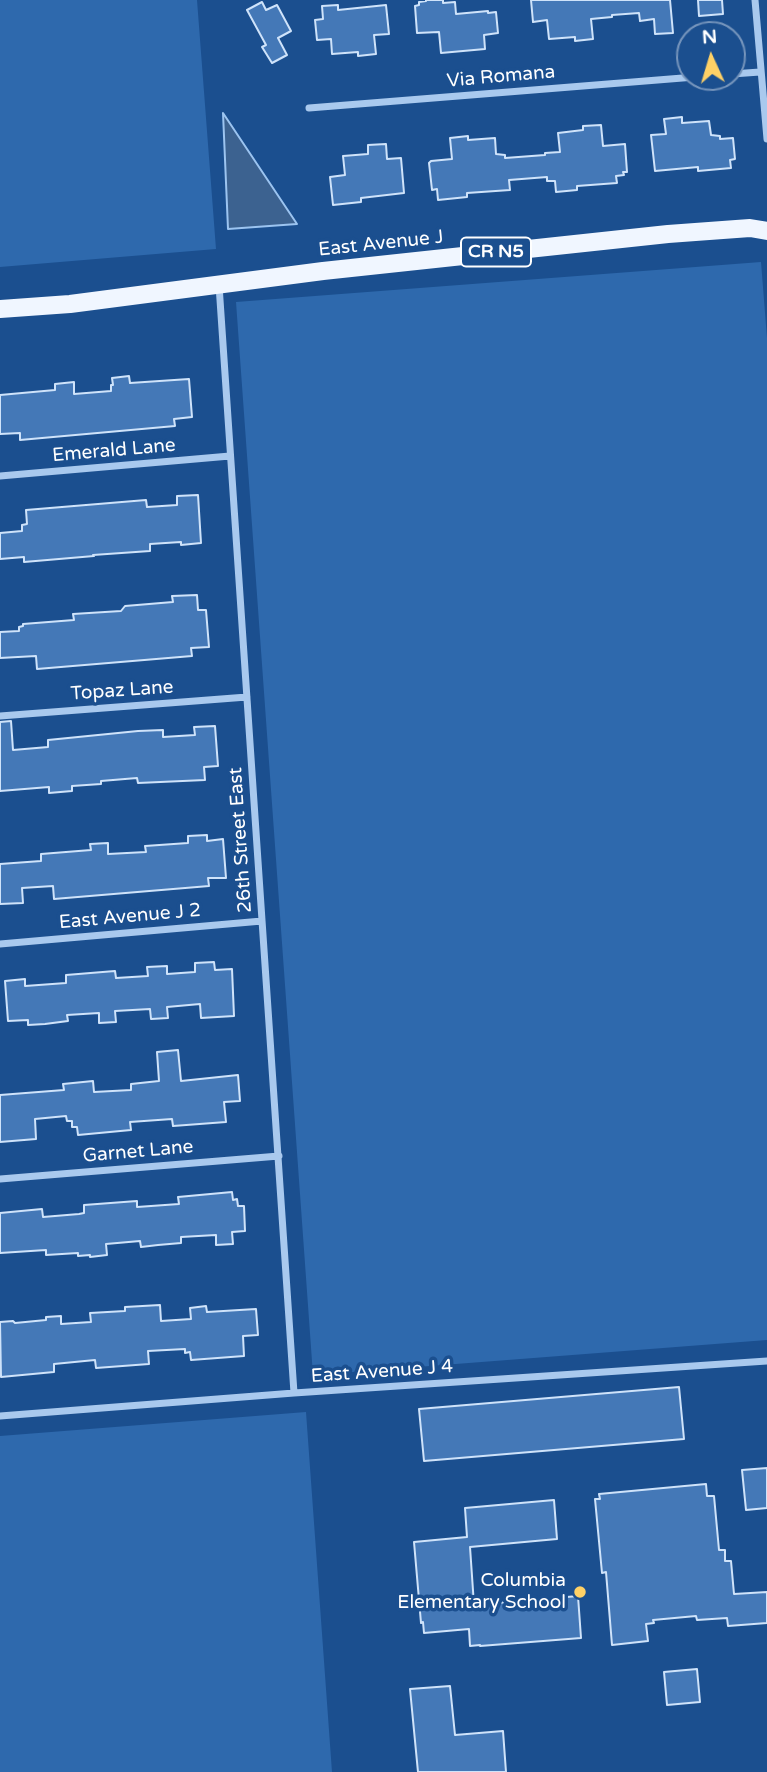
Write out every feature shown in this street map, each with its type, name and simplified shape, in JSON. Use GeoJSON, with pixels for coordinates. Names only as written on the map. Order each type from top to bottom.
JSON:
{"type":"FeatureCollection","features":[{"type":"Feature","properties":{"kind":"main road","name":"East Avenue J"},"geometry":{"type":"LineString","coordinates":[[0,309],[70,304],[323,271],[668,234],[750,228],[767,232]]}},
{"type":"Feature","properties":{"kind":"street"},"geometry":{"type":"LineString","coordinates":[[755,0],[767,139]]}},
{"type":"Feature","properties":{"kind":"street"},"geometry":{"type":"LineString","coordinates":[[746,73],[760,72]]}},
{"type":"Feature","properties":{"kind":"street","name":"Via Romana"},"geometry":{"type":"LineString","coordinates":[[309,108],[676,79]]}},
{"type":"Feature","properties":{"kind":"street","name":"26th Street East"},"geometry":{"type":"LineString","coordinates":[[218,284],[294,1393]]}},
{"type":"Feature","properties":{"kind":"street","name":"Emerald Lane"},"geometry":{"type":"LineString","coordinates":[[0,476],[230,456]]}},
{"type":"Feature","properties":{"kind":"street","name":"Topaz Lane"},"geometry":{"type":"LineString","coordinates":[[0,716],[247,697]]}},
{"type":"Feature","properties":{"kind":"street","name":"East Avenue J 2"},"geometry":{"type":"LineString","coordinates":[[0,944],[262,921]]}},
{"type":"Feature","properties":{"kind":"street","name":"Garnet Lane"},"geometry":{"type":"LineString","coordinates":[[0,1179],[279,1156]]}},
{"type":"Feature","properties":{"kind":"street","name":"East Avenue J 4"},"geometry":{"type":"LineString","coordinates":[[0,1416],[767,1361]]}},
{"type":"Feature","properties":{"kind":"shaded area"},"geometry":{"type":"Polygon","coordinates":[[[0,0],[197,0],[216,249],[0,267],[0,0]]]}},
{"type":"Feature","properties":{"kind":"shaded area"},"geometry":{"type":"Polygon","coordinates":[[[223,113],[297,224],[228,229],[223,113]]]}},
{"type":"Feature","properties":{"kind":"shaded area"},"geometry":{"type":"Polygon","coordinates":[[[761,262],[767,338],[767,1340],[313,1375],[236,302],[761,262]]]}},
{"type":"Feature","properties":{"kind":"shaded area"},"geometry":{"type":"Polygon","coordinates":[[[306,1412],[332,1772],[0,1772],[0,1436],[306,1412]]]}},
{"type":"Feature","properties":{"kind":"building"},"geometry":{"type":"Polygon","coordinates":[[[426,0],[455,2],[456,14],[496,12],[498,33],[484,35],[485,49],[441,53],[439,32],[417,33],[415,6],[426,0]]]}},
{"type":"Feature","properties":{"kind":"building"},"geometry":{"type":"Polygon","coordinates":[[[531,0],[670,0],[673,33],[655,34],[654,19],[640,21],[639,13],[591,19],[593,39],[549,39],[547,20],[533,22],[531,0]]]}},
{"type":"Feature","properties":{"kind":"building"},"geometry":{"type":"Polygon","coordinates":[[[698,0],[722,0],[723,14],[699,16],[698,0]]]}},
{"type":"Feature","properties":{"kind":"building"},"geometry":{"type":"Polygon","coordinates":[[[262,2],[266,10],[277,5],[291,31],[278,38],[287,55],[272,63],[262,47],[266,45],[247,10],[262,2]]]}},
{"type":"Feature","properties":{"kind":"building"},"geometry":{"type":"Polygon","coordinates":[[[338,5],[338,10],[386,5],[389,34],[374,35],[376,54],[332,54],[331,39],[317,40],[315,20],[323,19],[322,6],[338,5]]]}},
{"type":"Feature","properties":{"kind":"building"},"geometry":{"type":"Polygon","coordinates":[[[682,117],[682,123],[709,121],[711,135],[720,136],[720,139],[733,138],[735,159],[730,160],[731,168],[698,171],[698,167],[655,171],[651,135],[666,134],[664,119],[682,117]]]}},
{"type":"Feature","properties":{"kind":"building"},"geometry":{"type":"Polygon","coordinates":[[[601,125],[603,146],[625,144],[627,172],[616,176],[617,183],[577,186],[577,190],[556,192],[555,181],[547,181],[547,177],[509,180],[510,190],[467,193],[467,197],[438,200],[437,189],[432,190],[429,163],[452,159],[450,138],[495,138],[496,154],[505,155],[505,158],[545,155],[560,152],[558,133],[583,130],[583,126],[601,125]]]}},
{"type":"Feature","properties":{"kind":"building"},"geometry":{"type":"Polygon","coordinates":[[[386,144],[387,159],[401,158],[404,193],[361,198],[361,202],[333,205],[330,177],[345,175],[343,156],[368,154],[368,145],[386,144]]]}},
{"type":"Feature","properties":{"kind":"building"},"geometry":{"type":"Polygon","coordinates":[[[129,376],[130,383],[189,379],[192,417],[174,419],[175,426],[20,440],[20,433],[0,434],[0,395],[55,390],[55,384],[74,382],[74,394],[111,391],[112,378],[129,376]]]}},
{"type":"Feature","properties":{"kind":"building"},"geometry":{"type":"Polygon","coordinates":[[[198,495],[201,543],[150,544],[150,551],[24,562],[24,557],[0,559],[0,533],[22,531],[22,525],[27,524],[26,510],[146,500],[147,507],[177,505],[177,496],[198,495]]]}},
{"type":"Feature","properties":{"kind":"building"},"geometry":{"type":"Polygon","coordinates":[[[197,595],[198,610],[206,610],[209,647],[191,648],[192,656],[37,669],[36,656],[0,658],[0,632],[19,631],[23,624],[74,620],[73,614],[121,611],[125,606],[173,602],[172,596],[197,595]]]}},
{"type":"Feature","properties":{"kind":"building"},"geometry":{"type":"Polygon","coordinates":[[[11,721],[13,750],[48,747],[48,740],[138,731],[163,730],[163,737],[195,735],[194,727],[215,726],[218,766],[204,767],[205,780],[138,783],[137,778],[72,786],[72,791],[49,793],[49,787],[0,791],[0,722],[11,721]]]}},
{"type":"Feature","properties":{"kind":"building"},"geometry":{"type":"Polygon","coordinates":[[[207,835],[207,841],[223,839],[226,878],[208,878],[209,886],[54,899],[53,886],[22,888],[23,903],[0,904],[0,864],[41,861],[41,854],[91,850],[90,844],[108,843],[108,854],[146,852],[145,846],[188,843],[188,836],[207,835]]]}},
{"type":"Feature","properties":{"kind":"building"},"geometry":{"type":"Polygon","coordinates":[[[214,962],[215,970],[232,969],[234,1016],[201,1018],[200,1004],[167,1007],[168,1018],[151,1019],[150,1009],[115,1011],[116,1022],[99,1023],[99,1013],[67,1015],[68,1021],[45,1024],[28,1025],[28,1020],[8,1021],[5,981],[25,979],[25,986],[66,983],[66,975],[115,971],[116,978],[148,976],[147,967],[167,966],[167,974],[195,972],[195,963],[214,962]]]}},
{"type":"Feature","properties":{"kind":"building"},"geometry":{"type":"Polygon","coordinates":[[[178,1050],[181,1081],[238,1075],[240,1101],[224,1102],[226,1122],[173,1126],[172,1119],[130,1122],[131,1130],[78,1135],[77,1127],[72,1127],[72,1121],[67,1121],[66,1116],[35,1119],[36,1139],[0,1142],[0,1095],[64,1090],[63,1084],[93,1081],[94,1092],[131,1090],[131,1084],[159,1081],[157,1052],[178,1050]]]}},
{"type":"Feature","properties":{"kind":"building"},"geometry":{"type":"Polygon","coordinates":[[[232,1192],[233,1200],[237,1199],[238,1206],[244,1206],[245,1231],[232,1232],[233,1244],[216,1245],[216,1235],[181,1237],[181,1243],[141,1247],[140,1241],[106,1244],[107,1255],[90,1257],[78,1256],[78,1253],[46,1255],[46,1250],[0,1253],[0,1213],[42,1209],[43,1217],[79,1214],[84,1213],[84,1205],[137,1201],[137,1207],[179,1204],[178,1197],[232,1192]]]}},
{"type":"Feature","properties":{"kind":"building"},"geometry":{"type":"Polygon","coordinates":[[[160,1305],[161,1321],[191,1319],[190,1308],[206,1306],[207,1312],[256,1309],[258,1335],[243,1336],[244,1356],[191,1360],[190,1352],[185,1353],[185,1349],[148,1351],[149,1364],[96,1368],[95,1360],[54,1364],[54,1372],[1,1377],[0,1322],[46,1320],[46,1317],[61,1316],[61,1324],[91,1322],[90,1313],[160,1305]]]}},
{"type":"Feature","properties":{"kind":"building"},"geometry":{"type":"Polygon","coordinates":[[[679,1387],[684,1439],[424,1461],[419,1409],[679,1387]]]}},
{"type":"Feature","properties":{"kind":"building"},"geometry":{"type":"Polygon","coordinates":[[[767,1468],[767,1508],[746,1510],[742,1470],[767,1468]]]}},
{"type":"Feature","properties":{"kind":"building"},"geometry":{"type":"Polygon","coordinates":[[[706,1484],[707,1496],[714,1496],[719,1550],[725,1550],[725,1561],[731,1561],[734,1594],[767,1592],[767,1623],[728,1626],[727,1618],[697,1620],[696,1616],[653,1620],[654,1623],[646,1624],[648,1641],[612,1645],[606,1572],[602,1573],[595,1499],[600,1499],[599,1494],[706,1484]]]}},
{"type":"Feature","properties":{"kind":"building"},"geometry":{"type":"Polygon","coordinates":[[[554,1500],[557,1539],[470,1547],[474,1605],[578,1596],[581,1638],[470,1646],[469,1629],[424,1633],[414,1542],[467,1537],[465,1508],[554,1500]]]}},
{"type":"Feature","properties":{"kind":"building"},"geometry":{"type":"Polygon","coordinates":[[[697,1669],[700,1702],[667,1705],[664,1672],[697,1669]]]}},
{"type":"Feature","properties":{"kind":"building"},"geometry":{"type":"Polygon","coordinates":[[[450,1686],[455,1735],[503,1731],[506,1772],[418,1772],[410,1689],[450,1686]]]}},
{"type":"Feature","properties":{"kind":"place","name":"Columbia Elementary School"},"geometry":{"type":"Point","coordinates":[580,1592]}}]}
